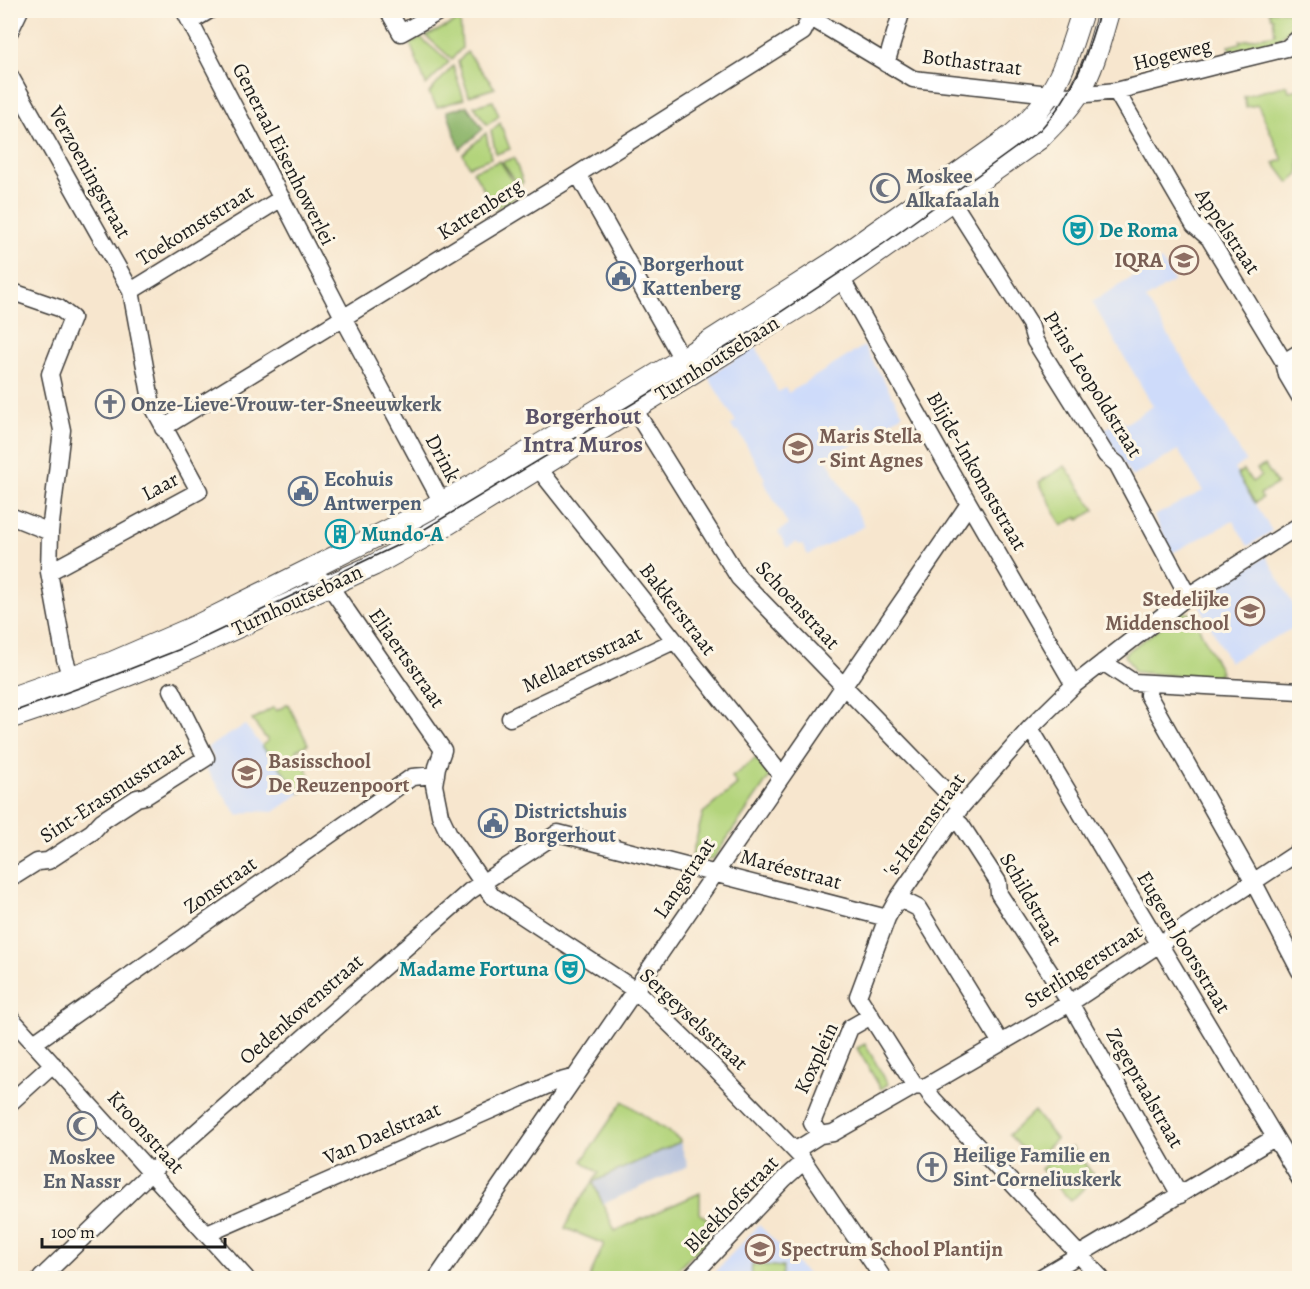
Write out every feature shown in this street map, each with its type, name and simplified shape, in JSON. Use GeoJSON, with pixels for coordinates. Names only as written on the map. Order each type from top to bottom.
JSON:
{"type":"FeatureCollection","features":[{"type":"Feature","properties":{"kind":"main road","name":"Turnhoutsebaan"},"geometry":{"type":"LineString","coordinates":[[10,718],[78,695],[159,663],[394,555],[452,522],[634,409],[837,271],[1035,116],[1050,95],[1065,64],[1083,10]]}},
{"type":"Feature","properties":{"kind":"main road","name":"Turnhoutsebaan"},"geometry":{"type":"LineString","coordinates":[[10,698],[71,678],[196,626],[441,503],[952,201],[1039,139],[1078,95],[1090,71],[1109,10]]}},
{"type":"Feature","properties":{"kind":"street"},"geometry":{"type":"LineString","coordinates":[[10,31],[20,10]]}},
{"type":"Feature","properties":{"kind":"street"},"geometry":{"type":"LineString","coordinates":[[187,16],[210,10]]}},
{"type":"Feature","properties":{"kind":"street"},"geometry":{"type":"LineString","coordinates":[[388,10],[401,33],[442,10]]}},
{"type":"Feature","properties":{"kind":"street"},"geometry":{"type":"LineString","coordinates":[[886,64],[902,10]]}},
{"type":"Feature","properties":{"kind":"street","name":"Bothastraat"},"geometry":{"type":"LineString","coordinates":[[808,13],[913,79],[1050,95]]}},
{"type":"Feature","properties":{"kind":"street","name":"Kattenberg"},"geometry":{"type":"LineString","coordinates":[[163,428],[344,319],[803,32],[808,13]]}},
{"type":"Feature","properties":{"kind":"street","name":"Generaal Eisenhowerlei"},"geometry":{"type":"LineString","coordinates":[[187,16],[344,319]]}},
{"type":"Feature","properties":{"kind":"street","name":"Hogeweg"},"geometry":{"type":"LineString","coordinates":[[1050,95],[1078,95],[1112,91],[1287,48],[1299,37]]}},
{"type":"Feature","properties":{"kind":"street"},"geometry":{"type":"LineString","coordinates":[[1090,71],[1112,91]]}},
{"type":"Feature","properties":{"kind":"street","name":"Verzoeningstraat"},"geometry":{"type":"LineString","coordinates":[[10,75],[131,291]]}},
{"type":"Feature","properties":{"kind":"street","name":"Appelstraat"},"geometry":{"type":"LineString","coordinates":[[1112,91],[1194,225],[1209,238],[1284,362],[1287,375],[1299,397]]}},
{"type":"Feature","properties":{"kind":"street"},"geometry":{"type":"LineString","coordinates":[[578,174],[682,359]]}},
{"type":"Feature","properties":{"kind":"street","name":"Toekomststraat"},"geometry":{"type":"LineString","coordinates":[[131,291],[282,198]]}},
{"type":"Feature","properties":{"kind":"street","name":"Prins Leopoldstraat"},"geometry":{"type":"LineString","coordinates":[[952,201],[1030,324],[1035,341],[1100,446],[1106,455],[1117,464],[1188,596]]}},
{"type":"Feature","properties":{"kind":"street","name":"Blijde-Inkomststraat"},"geometry":{"type":"LineString","coordinates":[[837,271],[1074,685]]}},
{"type":"Feature","properties":{"kind":"street"},"geometry":{"type":"LineString","coordinates":[[10,291],[59,308],[72,318],[50,374],[62,430],[50,532],[49,572],[65,659],[71,678]]}},
{"type":"Feature","properties":{"kind":"street","name":"Laar"},"geometry":{"type":"LineString","coordinates":[[49,572],[199,491],[152,405],[131,291]]}},
{"type":"Feature","properties":{"kind":"street","name":"Drink"},"geometry":{"type":"LineString","coordinates":[[344,319],[452,522]]}},
{"type":"Feature","properties":{"kind":"street"},"geometry":{"type":"LineString","coordinates":[[1284,362],[1299,352]]}},
{"type":"Feature","properties":{"kind":"street","name":"Schoenstraat"},"geometry":{"type":"LineString","coordinates":[[634,409],[739,578],[844,688],[957,812]]}},
{"type":"Feature","properties":{"kind":"street","name":"Bakkerstraat"},"geometry":{"type":"LineString","coordinates":[[539,469],[782,776]]}},
{"type":"Feature","properties":{"kind":"street","name":"Langstraat"},"geometry":{"type":"LineString","coordinates":[[437,1278],[969,504]]}},
{"type":"Feature","properties":{"kind":"street"},"geometry":{"type":"LineString","coordinates":[[10,516],[50,532]]}},
{"type":"Feature","properties":{"kind":"street","name":"'s-Herenstraat"},"geometry":{"type":"LineString","coordinates":[[871,1016],[858,996],[886,918],[957,812],[1030,728],[1074,685],[1188,596],[1299,525]]}},
{"type":"Feature","properties":{"kind":"street","name":"Eliaertsstraat"},"geometry":{"type":"LineString","coordinates":[[304,573],[316,576],[329,585],[443,750]]}},
{"type":"Feature","properties":{"kind":"street","name":"Mellaertsstraat"},"geometry":{"type":"LineString","coordinates":[[510,718],[674,641]]}},
{"type":"Feature","properties":{"kind":"street"},"geometry":{"type":"LineString","coordinates":[[1103,662],[1141,683],[1299,691]]}},
{"type":"Feature","properties":{"kind":"street"},"geometry":{"type":"LineString","coordinates":[[1141,683],[1253,881],[1299,971]]}},
{"type":"Feature","properties":{"kind":"street","name":"Sint-Erasmusstraat"},"geometry":{"type":"LineString","coordinates":[[10,879],[37,862],[48,861],[92,832],[102,821],[136,798],[146,796],[206,758],[172,690]]}},
{"type":"Feature","properties":{"kind":"street","name":"Eugeen Joorsstraat"},"geometry":{"type":"LineString","coordinates":[[1030,728],[1299,1179]]}},
{"type":"Feature","properties":{"kind":"street","name":"Sergeyselsstraat"},"geometry":{"type":"LineString","coordinates":[[443,750],[436,775],[435,795],[443,824],[491,895],[635,990],[800,1155],[883,1278]]}},
{"type":"Feature","properties":{"kind":"street","name":"Zonstraat"},"geometry":{"type":"LineString","coordinates":[[34,1043],[412,777],[436,775]]}},
{"type":"Feature","properties":{"kind":"street","name":"Schildstraat"},"geometry":{"type":"LineString","coordinates":[[957,812],[961,825],[998,882],[999,894],[1070,1003]]}},
{"type":"Feature","properties":{"kind":"street","name":"Maréestraat"},"geometry":{"type":"LineString","coordinates":[[483,883],[558,833],[886,918]]}},
{"type":"Feature","properties":{"kind":"street","name":"Sterlingerstraat"},"geometry":{"type":"LineString","coordinates":[[920,1086],[1070,1003],[1299,851]]}},
{"type":"Feature","properties":{"kind":"street","name":"Oedenkovenstraat"},"geometry":{"type":"LineString","coordinates":[[41,1278],[152,1172],[470,891],[483,883]]}},
{"type":"Feature","properties":{"kind":"street"},"geometry":{"type":"LineString","coordinates":[[898,898],[918,908],[1001,1043]]}},
{"type":"Feature","properties":{"kind":"street","name":"Zegepraalstraat"},"geometry":{"type":"LineString","coordinates":[[1070,1003],[1180,1195]]}},
{"type":"Feature","properties":{"kind":"street","name":"Koxplein"},"geometry":{"type":"LineString","coordinates":[[820,1135],[812,1123],[850,1028],[871,1016],[920,1086],[1101,1278]]}},
{"type":"Feature","properties":{"kind":"street","name":"Kroonstraat"},"geometry":{"type":"LineString","coordinates":[[10,1017],[246,1278]]}},
{"type":"Feature","properties":{"kind":"street"},"geometry":{"type":"LineString","coordinates":[[10,1103],[53,1064]]}},
{"type":"Feature","properties":{"kind":"street","name":"Van Daelstraat"},"geometry":{"type":"LineString","coordinates":[[207,1234],[553,1083],[576,1077]]}},
{"type":"Feature","properties":{"kind":"street"},"geometry":{"type":"LineString","coordinates":[[800,1155],[820,1135],[833,1133],[920,1086]]}},
{"type":"Feature","properties":{"kind":"street"},"geometry":{"type":"LineString","coordinates":[[1040,1278],[1274,1138]]}},
{"type":"Feature","properties":{"kind":"street","name":"Bleekhofstraat"},"geometry":{"type":"LineString","coordinates":[[690,1278],[784,1179],[800,1155]]}},
{"type":"Feature","properties":{"kind":"shaded area"},"geometry":{"type":"Polygon","coordinates":[[[1161,260],[1174,281],[1146,299],[1246,461],[1234,469],[1272,531],[1248,546],[1233,521],[1172,553],[1154,516],[1203,491],[1178,450],[1132,477],[1103,430],[1122,419],[1125,424],[1153,406],[1092,302],[1161,260]]]}},
{"type":"Feature","properties":{"kind":"shaded area","name":"Maris Stella - Sint Agnes"},"geometry":{"type":"Polygon","coordinates":[[[756,346],[778,392],[786,388],[788,393],[864,346],[903,414],[827,460],[865,526],[808,555],[802,544],[799,545],[797,542],[787,548],[778,532],[788,525],[738,430],[735,432],[731,425],[736,422],[708,377],[756,346]]]}},
{"type":"Feature","properties":{"kind":"shaded area","name":"Stedelijke Middenschool"},"geometry":{"type":"Polygon","coordinates":[[[1266,556],[1299,615],[1299,625],[1229,662],[1197,600],[1266,556]]]}},
{"type":"Feature","properties":{"kind":"shaded area","name":"Basisschool De Reuzenpoort"},"geometry":{"type":"Polygon","coordinates":[[[245,725],[301,793],[274,812],[252,811],[238,816],[204,766],[214,759],[208,747],[245,725]]]}},
{"type":"Feature","properties":{"kind":"shaded area"},"geometry":{"type":"Polygon","coordinates":[[[680,1142],[688,1166],[603,1204],[593,1182],[680,1142]]]}},
{"type":"Feature","properties":{"kind":"shaded area","name":"Spectrum School Plantijn"},"geometry":{"type":"Polygon","coordinates":[[[759,1225],[806,1273],[810,1278],[709,1278],[759,1225]]]}},
{"type":"Feature","properties":{"kind":"green space"},"geometry":{"type":"Polygon","coordinates":[[[1269,11],[1291,11],[1299,18],[1299,21],[1276,41],[1231,51],[1229,46],[1240,43],[1240,41],[1275,34],[1273,18],[1269,11]]]}},
{"type":"Feature","properties":{"kind":"green space"},"geometry":{"type":"Polygon","coordinates":[[[460,20],[462,48],[452,59],[426,36],[460,20]]]}},
{"type":"Feature","properties":{"kind":"green space"},"geometry":{"type":"Polygon","coordinates":[[[421,38],[449,62],[426,85],[410,43],[421,38]]]}},
{"type":"Feature","properties":{"kind":"green space"},"geometry":{"type":"Polygon","coordinates":[[[467,52],[495,88],[469,96],[458,62],[467,52]]]}},
{"type":"Feature","properties":{"kind":"green space"},"geometry":{"type":"Polygon","coordinates":[[[453,66],[464,99],[437,107],[429,93],[453,66]]]}},
{"type":"Feature","properties":{"kind":"green space"},"geometry":{"type":"Polygon","coordinates":[[[1287,85],[1289,91],[1300,89],[1299,175],[1289,183],[1274,163],[1283,160],[1258,105],[1246,107],[1244,96],[1287,85]]]}},
{"type":"Feature","properties":{"kind":"green space"},"geometry":{"type":"Polygon","coordinates":[[[493,101],[499,116],[487,125],[474,106],[493,101]]]}},
{"type":"Feature","properties":{"kind":"green space"},"geometry":{"type":"Polygon","coordinates":[[[467,106],[483,129],[460,149],[447,111],[467,106]]]}},
{"type":"Feature","properties":{"kind":"green space"},"geometry":{"type":"Polygon","coordinates":[[[500,123],[510,149],[496,154],[491,131],[500,123]]]}},
{"type":"Feature","properties":{"kind":"green space"},"geometry":{"type":"Polygon","coordinates":[[[486,133],[491,158],[469,166],[463,154],[486,133]]]}},
{"type":"Feature","properties":{"kind":"green space"},"geometry":{"type":"Polygon","coordinates":[[[514,158],[523,182],[519,186],[502,162],[514,158]]]}},
{"type":"Feature","properties":{"kind":"green space"},"geometry":{"type":"Polygon","coordinates":[[[500,161],[521,194],[495,209],[473,171],[500,161]]]}},
{"type":"Feature","properties":{"kind":"green space"},"geometry":{"type":"Polygon","coordinates":[[[1265,465],[1277,484],[1260,494],[1262,498],[1255,503],[1237,474],[1244,470],[1252,482],[1261,476],[1257,469],[1265,465]]]}},
{"type":"Feature","properties":{"kind":"green space"},"geometry":{"type":"Polygon","coordinates":[[[1065,466],[1095,510],[1079,520],[1077,517],[1062,526],[1039,482],[1065,466]]]}},
{"type":"Feature","properties":{"kind":"green space"},"geometry":{"type":"Polygon","coordinates":[[[1182,612],[1192,614],[1221,672],[1214,679],[1135,672],[1124,654],[1182,612]]]}},
{"type":"Feature","properties":{"kind":"green space"},"geometry":{"type":"Polygon","coordinates":[[[288,704],[308,744],[296,750],[314,783],[301,793],[262,746],[268,741],[252,720],[274,707],[276,711],[288,704]]]}},
{"type":"Feature","properties":{"kind":"green space"},"geometry":{"type":"Polygon","coordinates":[[[756,758],[770,776],[713,859],[692,855],[703,813],[737,785],[732,777],[756,758]]]}},
{"type":"Feature","properties":{"kind":"green space"},"geometry":{"type":"Polygon","coordinates":[[[865,1044],[888,1084],[881,1089],[857,1048],[865,1044]]]}},
{"type":"Feature","properties":{"kind":"green space"},"geometry":{"type":"Polygon","coordinates":[[[623,1101],[680,1142],[593,1182],[615,1231],[700,1193],[700,1214],[711,1221],[706,1241],[669,1278],[589,1278],[604,1244],[565,1228],[574,1209],[599,1173],[582,1161],[623,1101]]]}},
{"type":"Feature","properties":{"kind":"green space"},"geometry":{"type":"Polygon","coordinates":[[[1034,1111],[1056,1139],[1034,1161],[1009,1135],[1034,1111]]]}},
{"type":"Feature","properties":{"kind":"green space"},"geometry":{"type":"Polygon","coordinates":[[[1072,1147],[1095,1177],[1071,1201],[1041,1169],[1063,1148],[1066,1151],[1072,1147]]]}},
{"type":"Feature","properties":{"kind":"green space"},"geometry":{"type":"Polygon","coordinates":[[[752,1264],[783,1267],[782,1278],[751,1277],[752,1264]]]}},
{"type":"Feature","properties":{"kind":"tram line"},"geometry":{"type":"LineString","coordinates":[[10,713],[178,650],[400,544],[743,337],[883,244],[1040,130],[1071,88],[1090,44],[1100,10]]}},
{"type":"Feature","properties":{"kind":"place","name":"Moskee Alkafaalah"},"geometry":{"type":"Point","coordinates":[885,188]}},
{"type":"Feature","properties":{"kind":"place","name":"De Roma"},"geometry":{"type":"Point","coordinates":[1078,230]}},
{"type":"Feature","properties":{"kind":"place","name":"IQRA"},"geometry":{"type":"Point","coordinates":[1184,260]}},
{"type":"Feature","properties":{"kind":"place","name":"Borgerhout Kattenberg"},"geometry":{"type":"Point","coordinates":[621,276]}},
{"type":"Feature","properties":{"kind":"place","name":"Onze-Lieve-Vrouw-ter-Sneeuwkerk"},"geometry":{"type":"Point","coordinates":[110,404]}},
{"type":"Feature","properties":{"kind":"place","name":"Maris Stella - Sint Agnes"},"geometry":{"type":"Point","coordinates":[798,448]}},
{"type":"Feature","properties":{"kind":"place","name":"Ecohuis Antwerpen"},"geometry":{"type":"Point","coordinates":[303,491]}},
{"type":"Feature","properties":{"kind":"place","name":"Mundo-A"},"geometry":{"type":"Point","coordinates":[340,534]}},
{"type":"Feature","properties":{"kind":"place","name":"Stedelijke Middenschool"},"geometry":{"type":"Point","coordinates":[1250,611]}},
{"type":"Feature","properties":{"kind":"place","name":"Basisschool De Reuzenpoort"},"geometry":{"type":"Point","coordinates":[247,773]}},
{"type":"Feature","properties":{"kind":"place","name":"Districtshuis Borgerhout"},"geometry":{"type":"Point","coordinates":[493,823]}},
{"type":"Feature","properties":{"kind":"place","name":"Madame Fortuna"},"geometry":{"type":"Point","coordinates":[570,969]}},
{"type":"Feature","properties":{"kind":"place","name":"Moskee En Nassr"},"geometry":{"type":"Point","coordinates":[82,1126]}},
{"type":"Feature","properties":{"kind":"place","name":"Heilige Familie en Sint-Corneliuskerk"},"geometry":{"type":"Point","coordinates":[932,1167]}},
{"type":"Feature","properties":{"kind":"place","name":"Spectrum School Plantijn"},"geometry":{"type":"Point","coordinates":[760,1249]}},
{"type":"Feature","properties":{"kind":"district","name":"Borgerhout Intra Muros"},"geometry":{"type":"Point","coordinates":[583,430]}}]}
